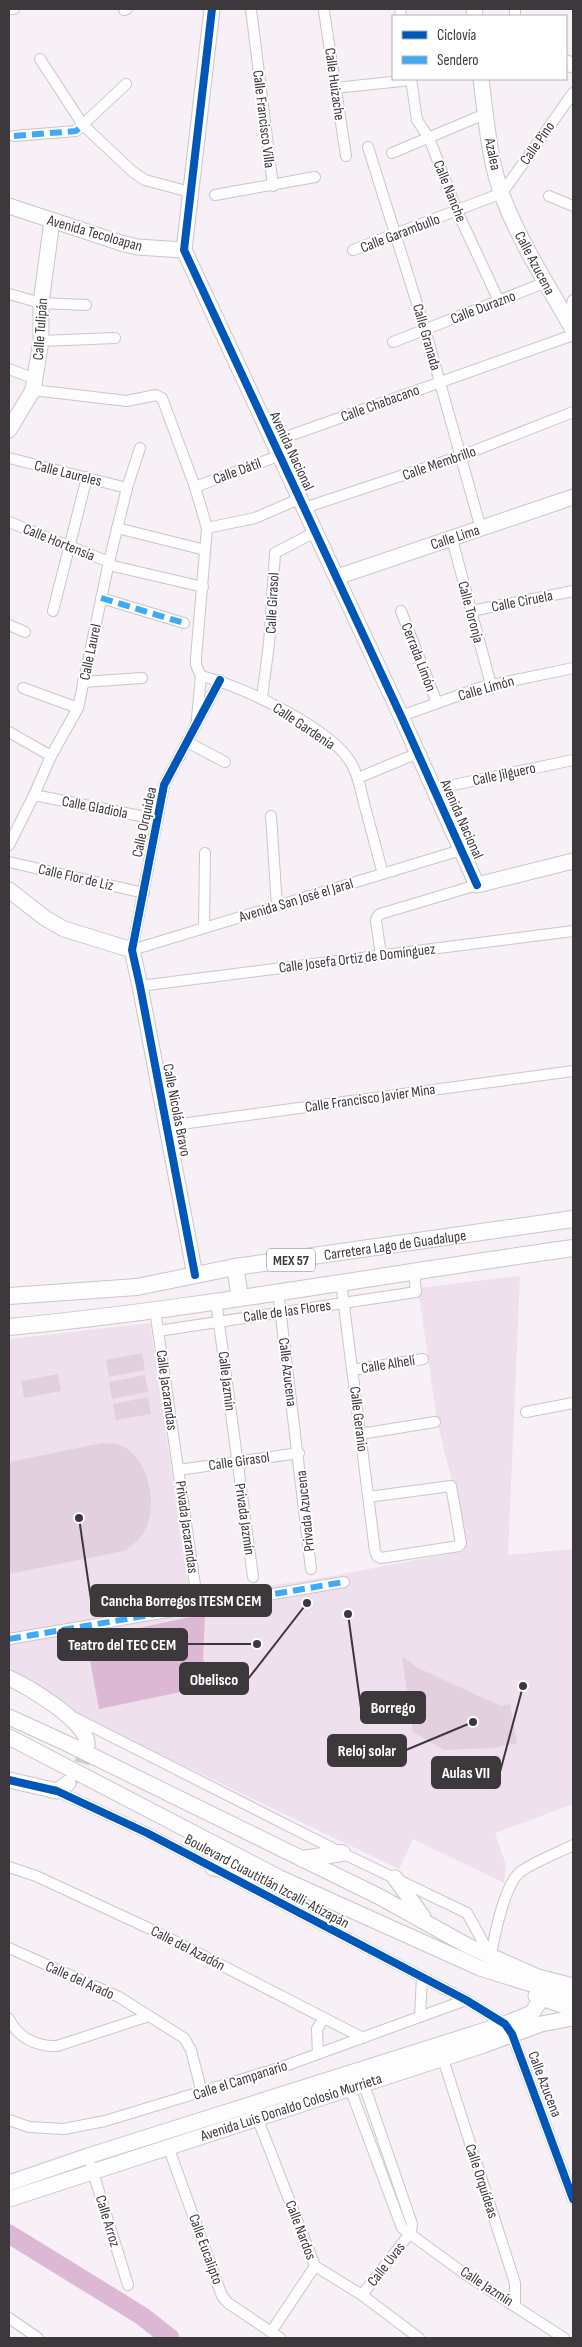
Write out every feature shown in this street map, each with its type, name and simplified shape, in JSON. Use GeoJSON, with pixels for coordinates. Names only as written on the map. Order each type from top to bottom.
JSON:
{"type":"FeatureCollection","features":[{"type":"Feature","properties":{"kind":"main road","name":"Carretera Lago de Guadalupe"},"geometry":{"type":"LineString","coordinates":[[9,1296],[137,1287],[235,1268],[573,1219]]}},
{"type":"Feature","properties":{"kind":"main road","name":"Carretera Lago de Guadalupe"},"geometry":{"type":"LineString","coordinates":[[9,1327],[155,1310],[414,1270],[573,1248]]}},
{"type":"Feature","properties":{"kind":"main road"},"geometry":{"type":"LineString","coordinates":[[235,1268],[240,1297]]}},
{"type":"Feature","properties":{"kind":"main road"},"geometry":{"type":"LineString","coordinates":[[303,1859],[342,1853]]}},
{"type":"Feature","properties":{"kind":"street"},"geometry":{"type":"LineString","coordinates":[[9,9],[14,9]]}},
{"type":"Feature","properties":{"kind":"street"},"geometry":{"type":"LineString","coordinates":[[184,250],[190,192],[198,145],[212,9]]}},
{"type":"Feature","properties":{"kind":"street","name":"Calle Francisco Villa"},"geometry":{"type":"LineString","coordinates":[[250,9],[272,186],[315,177]]}},
{"type":"Feature","properties":{"kind":"street","name":"Calle Huizache"},"geometry":{"type":"LineString","coordinates":[[324,11],[346,156]]}},
{"type":"Feature","properties":{"kind":"street"},"geometry":{"type":"LineString","coordinates":[[40,59],[83,125],[134,172],[145,180],[190,192]]}},
{"type":"Feature","properties":{"kind":"street"},"geometry":{"type":"LineString","coordinates":[[335,88],[403,80]]}},
{"type":"Feature","properties":{"kind":"street","name":"Calle Nanche"},"geometry":{"type":"LineString","coordinates":[[411,80],[417,120],[421,129],[429,138],[457,211],[499,301]]}},
{"type":"Feature","properties":{"kind":"street","name":"Azalea"},"geometry":{"type":"LineString","coordinates":[[481,80],[485,114],[502,193]]}},
{"type":"Feature","properties":{"kind":"street"},"geometry":{"type":"LineString","coordinates":[[14,136],[76,131],[126,84]]}},
{"type":"Feature","properties":{"kind":"street","name":"Calle Pino"},"geometry":{"type":"LineString","coordinates":[[502,193],[573,93]]}},
{"type":"Feature","properties":{"kind":"street"},"geometry":{"type":"LineString","coordinates":[[392,153],[485,114]]}},
{"type":"Feature","properties":{"kind":"street","name":"Calle Granada"},"geometry":{"type":"LineString","coordinates":[[368,147],[425,329],[481,529]]}},
{"type":"Feature","properties":{"kind":"street"},"geometry":{"type":"LineString","coordinates":[[215,195],[272,186]]}},
{"type":"Feature","properties":{"kind":"street","name":"Calle Garambullo"},"geometry":{"type":"LineString","coordinates":[[353,250],[502,193]]}},
{"type":"Feature","properties":{"kind":"street","name":"Calle Azucena"},"geometry":{"type":"LineString","coordinates":[[502,193],[523,243],[544,283],[570,325]]}},
{"type":"Feature","properties":{"kind":"street"},"geometry":{"type":"LineString","coordinates":[[549,196],[573,206]]}},
{"type":"Feature","properties":{"kind":"street","name":"Avenida Tecoloapan"},"geometry":{"type":"LineString","coordinates":[[9,206],[137,248],[184,250]]}},
{"type":"Feature","properties":{"kind":"street","name":"Calle Tulipán"},"geometry":{"type":"LineString","coordinates":[[9,430],[34,384],[40,341],[41,303],[52,221]]}},
{"type":"Feature","properties":{"kind":"street","name":"Avenida Nacional"},"geometry":{"type":"LineString","coordinates":[[184,250],[278,456],[402,716],[477,885]]}},
{"type":"Feature","properties":{"kind":"street","name":"Calle Durazno"},"geometry":{"type":"LineString","coordinates":[[393,342],[544,283]]}},
{"type":"Feature","properties":{"kind":"street"},"geometry":{"type":"LineString","coordinates":[[9,294],[41,303],[86,305]]}},
{"type":"Feature","properties":{"kind":"street"},"geometry":{"type":"LineString","coordinates":[[570,325],[573,300]]}},
{"type":"Feature","properties":{"kind":"street","name":"Calle Chabacano"},"geometry":{"type":"LineString","coordinates":[[272,442],[440,381],[573,336]]}},
{"type":"Feature","properties":{"kind":"street"},"geometry":{"type":"LineString","coordinates":[[40,341],[115,338]]}},
{"type":"Feature","properties":{"kind":"street"},"geometry":{"type":"LineString","coordinates":[[9,369],[34,384]]}},
{"type":"Feature","properties":{"kind":"street","name":"Calle Orquídea"},"geometry":{"type":"LineString","coordinates":[[34,384],[127,401],[159,396],[194,486],[207,528],[196,658],[196,665],[201,676],[197,722]]}},
{"type":"Feature","properties":{"kind":"street","name":"Calle Membrillo"},"geometry":{"type":"LineString","coordinates":[[207,528],[255,518],[461,456],[573,412]]}},
{"type":"Feature","properties":{"kind":"street","name":"Calle Laurel"},"geometry":{"type":"LineString","coordinates":[[9,845],[51,756],[78,708],[127,488],[140,448]]}},
{"type":"Feature","properties":{"kind":"street","name":"Calle Dátil"},"geometry":{"type":"LineString","coordinates":[[194,486],[278,456]]}},
{"type":"Feature","properties":{"kind":"street","name":"Calle Laureles"},"geometry":{"type":"LineString","coordinates":[[9,458],[127,488]]}},
{"type":"Feature","properties":{"kind":"street"},"geometry":{"type":"LineString","coordinates":[[53,611],[87,478]]}},
{"type":"Feature","properties":{"kind":"street","name":"Calle Lima"},"geometry":{"type":"LineString","coordinates":[[337,577],[573,497]]}},
{"type":"Feature","properties":{"kind":"street","name":"Calle Hortensia"},"geometry":{"type":"LineString","coordinates":[[9,522],[109,564],[203,587]]}},
{"type":"Feature","properties":{"kind":"street"},"geometry":{"type":"LineString","coordinates":[[118,528],[205,550]]}},
{"type":"Feature","properties":{"kind":"street","name":"Calle Girasol"},"geometry":{"type":"LineString","coordinates":[[262,697],[269,644],[275,553],[315,532]]}},
{"type":"Feature","properties":{"kind":"street","name":"Calle Toronja"},"geometry":{"type":"LineString","coordinates":[[452,539],[490,685]]}},
{"type":"Feature","properties":{"kind":"street","name":"Calle Ciruela"},"geometry":{"type":"LineString","coordinates":[[471,611],[573,591]]}},
{"type":"Feature","properties":{"kind":"street"},"geometry":{"type":"LineString","coordinates":[[101,598],[184,623]]}},
{"type":"Feature","properties":{"kind":"street","name":"Cerrada Limón"},"geometry":{"type":"LineString","coordinates":[[401,611],[437,703]]}},
{"type":"Feature","properties":{"kind":"street"},"geometry":{"type":"LineString","coordinates":[[9,626],[25,632]]}},
{"type":"Feature","properties":{"kind":"street","name":"Calle Limón"},"geometry":{"type":"LineString","coordinates":[[402,716],[490,685],[573,668]]}},
{"type":"Feature","properties":{"kind":"street","name":"Calle Gardenia"},"geometry":{"type":"LineString","coordinates":[[201,676],[220,680],[262,697],[335,744],[351,762],[358,778],[383,874]]}},
{"type":"Feature","properties":{"kind":"street"},"geometry":{"type":"LineString","coordinates":[[83,682],[142,678]]}},
{"type":"Feature","properties":{"kind":"street","name":"Calle Orquídea"},"geometry":{"type":"LineString","coordinates":[[132,950],[164,785],[220,680]]}},
{"type":"Feature","properties":{"kind":"street"},"geometry":{"type":"LineString","coordinates":[[23,688],[78,708]]}},
{"type":"Feature","properties":{"kind":"street"},"geometry":{"type":"LineString","coordinates":[[9,732],[51,756]]}},
{"type":"Feature","properties":{"kind":"street"},"geometry":{"type":"LineString","coordinates":[[187,742],[225,762]]}},
{"type":"Feature","properties":{"kind":"street"},"geometry":{"type":"LineString","coordinates":[[358,778],[418,753]]}},
{"type":"Feature","properties":{"kind":"street","name":"Calle Jilguero"},"geometry":{"type":"LineString","coordinates":[[434,788],[573,760]]}},
{"type":"Feature","properties":{"kind":"street","name":"Calle Gladiola"},"geometry":{"type":"LineString","coordinates":[[34,795],[156,819]]}},
{"type":"Feature","properties":{"kind":"street"},"geometry":{"type":"LineString","coordinates":[[271,816],[277,906]]}},
{"type":"Feature","properties":{"kind":"street","name":"Avenida San José el Jaral"},"geometry":{"type":"LineString","coordinates":[[132,950],[461,850]]}},
{"type":"Feature","properties":{"kind":"street"},"geometry":{"type":"LineString","coordinates":[[204,928],[205,854]]}},
{"type":"Feature","properties":{"kind":"street"},"geometry":{"type":"LineString","coordinates":[[381,955],[376,921],[380,914],[477,885],[573,861]]}},
{"type":"Feature","properties":{"kind":"street","name":"Calle Flor de Liz"},"geometry":{"type":"LineString","coordinates":[[9,862],[144,893]]}},
{"type":"Feature","properties":{"kind":"street"},"geometry":{"type":"LineString","coordinates":[[9,890],[45,918],[64,929],[132,950]]}},
{"type":"Feature","properties":{"kind":"street","name":"Calle Josefa Ortiz de Domínguez"},"geometry":{"type":"LineString","coordinates":[[140,986],[573,931]]}},
{"type":"Feature","properties":{"kind":"street","name":"Calle Nicolás Bravo"},"geometry":{"type":"LineString","coordinates":[[132,950],[195,1275]]}},
{"type":"Feature","properties":{"kind":"street","name":"Calle Francisco Javier Mina"},"geometry":{"type":"LineString","coordinates":[[166,1126],[573,1071]]}},
{"type":"Feature","properties":{"kind":"street","name":"Calle de las Flores"},"geometry":{"type":"LineString","coordinates":[[158,1331],[416,1292],[414,1270]]}},
{"type":"Feature","properties":{"kind":"street","name":"Calle Geranio"},"geometry":{"type":"LineString","coordinates":[[341,1282],[368,1497],[377,1556],[381,1558],[460,1546],[451,1486],[368,1497]]}},
{"type":"Feature","properties":{"kind":"street","name":"Calle Azucena"},"geometry":{"type":"LineString","coordinates":[[278,1291],[299,1453]]}},
{"type":"Feature","properties":{"kind":"street","name":"Calle Jazmín"},"geometry":{"type":"LineString","coordinates":[[216,1300],[238,1462]]}},
{"type":"Feature","properties":{"kind":"street","name":"Calle Jacarandas"},"geometry":{"type":"LineString","coordinates":[[155,1310],[178,1470]]}},
{"type":"Feature","properties":{"kind":"street","name":"Calle Alhelí"},"geometry":{"type":"LineString","coordinates":[[352,1370],[423,1359]]}},
{"type":"Feature","properties":{"kind":"street"},"geometry":{"type":"LineString","coordinates":[[526,1412],[573,1404]]}},
{"type":"Feature","properties":{"kind":"street"},"geometry":{"type":"LineString","coordinates":[[360,1434],[435,1422]]}},
{"type":"Feature","properties":{"kind":"street","name":"Calle Girasol"},"geometry":{"type":"LineString","coordinates":[[178,1470],[299,1453]]}},
{"type":"Feature","properties":{"kind":"street","name":"Privada Azucena"},"geometry":{"type":"LineString","coordinates":[[299,1453],[311,1568]]}},
{"type":"Feature","properties":{"kind":"street","name":"Privada Jazmín"},"geometry":{"type":"LineString","coordinates":[[238,1462],[253,1577]]}},
{"type":"Feature","properties":{"kind":"street","name":"Privada Jacarandas"},"geometry":{"type":"LineString","coordinates":[[178,1470],[195,1585]]}},
{"type":"Feature","properties":{"kind":"street"},"geometry":{"type":"LineString","coordinates":[[9,1639],[344,1582]]}},
{"type":"Feature","properties":{"kind":"street"},"geometry":{"type":"LineString","coordinates":[[9,1678],[42,1696],[75,1722],[86,1736],[87,1745]]}},
{"type":"Feature","properties":{"kind":"street"},"geometry":{"type":"LineString","coordinates":[[60,1711],[342,1853],[467,1913],[488,1946]]}},
{"type":"Feature","properties":{"kind":"street"},"geometry":{"type":"LineString","coordinates":[[9,1718],[68,1744],[425,1920],[573,2009]]}},
{"type":"Feature","properties":{"kind":"street","name":"Boulevard Cuautitlán Izcalli-Atizapán"},"geometry":{"type":"LineString","coordinates":[[9,1737],[280,1878],[480,1968],[492,1981],[538,1987]]}},
{"type":"Feature","properties":{"kind":"street","name":"Boulevard Cuautitlán Izcalli-Atizapán"},"geometry":{"type":"LineString","coordinates":[[9,1780],[62,1787],[466,2000],[508,2029]]}},
{"type":"Feature","properties":{"kind":"street"},"geometry":{"type":"LineString","coordinates":[[488,1946],[508,1894],[520,1872],[573,1846]]}},
{"type":"Feature","properties":{"kind":"street","name":"Calle del Azadón"},"geometry":{"type":"LineString","coordinates":[[9,1867],[36,1876],[159,1933],[363,2038]]}},
{"type":"Feature","properties":{"kind":"street"},"geometry":{"type":"LineString","coordinates":[[213,1868],[280,1878]]}},
{"type":"Feature","properties":{"kind":"street"},"geometry":{"type":"LineString","coordinates":[[395,1878],[425,1920]]}},
{"type":"Feature","properties":{"kind":"street"},"geometry":{"type":"LineString","coordinates":[[453,1936],[467,1936],[547,1971],[573,1976]]}},
{"type":"Feature","properties":{"kind":"street","name":"Calle del Arado"},"geometry":{"type":"LineString","coordinates":[[9,1948],[119,1997],[188,2043],[202,2093]]}},
{"type":"Feature","properties":{"kind":"street"},"geometry":{"type":"LineString","coordinates":[[420,2017],[422,1977]]}},
{"type":"Feature","properties":{"kind":"street"},"geometry":{"type":"LineString","coordinates":[[538,1987],[573,1986]]}},
{"type":"Feature","properties":{"kind":"street"},"geometry":{"type":"LineString","coordinates":[[538,1987],[573,1997]]}},
{"type":"Feature","properties":{"kind":"street","name":"Avenida Luis Donaldo Colosio Murrieta"},"geometry":{"type":"LineString","coordinates":[[354,2079],[443,2059],[508,2029],[532,2013],[538,1987]]}},
{"type":"Feature","properties":{"kind":"street","name":"Calle el Campanario"},"geometry":{"type":"LineString","coordinates":[[9,2120],[28,2127],[64,2129],[105,2122],[202,2093],[318,2054],[466,2000]]}},
{"type":"Feature","properties":{"kind":"street"},"geometry":{"type":"LineString","coordinates":[[9,2020],[22,2036],[41,2046],[50,2047],[149,2016]]}},
{"type":"Feature","properties":{"kind":"street"},"geometry":{"type":"LineString","coordinates":[[318,2054],[317,2029],[324,2018]]}},
{"type":"Feature","properties":{"kind":"street","name":"Avenida Luis Donaldo Colosio Murrieta"},"geometry":{"type":"LineString","coordinates":[[9,2183],[88,2156],[255,2111],[508,2029],[573,2018]]}},
{"type":"Feature","properties":{"kind":"street","name":"Calle Azucena"},"geometry":{"type":"LineString","coordinates":[[508,2029],[573,2199]]}},
{"type":"Feature","properties":{"kind":"street","name":"Calle Orquídeas"},"geometry":{"type":"LineString","coordinates":[[443,2059],[515,2283],[515,2305]]}},
{"type":"Feature","properties":{"kind":"street","name":"Calle Jazmín"},"geometry":{"type":"LineString","coordinates":[[354,2079],[402,2228],[411,2232],[466,2274],[564,2338]]}},
{"type":"Feature","properties":{"kind":"street","name":"Avenida Luis Donaldo Colosio Murrieta"},"geometry":{"type":"LineString","coordinates":[[9,2199],[168,2146],[255,2111]]}},
{"type":"Feature","properties":{"kind":"street","name":"Calle Nardos"},"geometry":{"type":"LineString","coordinates":[[255,2111],[315,2266],[362,2296],[419,2338]]}},
{"type":"Feature","properties":{"kind":"street","name":"Calle Eucalipto"},"geometry":{"type":"LineString","coordinates":[[168,2146],[222,2296],[228,2303],[280,2338]]}},
{"type":"Feature","properties":{"kind":"street","name":"Calle Arroz"},"geometry":{"type":"LineString","coordinates":[[88,2156],[128,2286]]}},
{"type":"Feature","properties":{"kind":"street","name":"Calle Uvas"},"geometry":{"type":"LineString","coordinates":[[362,2296],[411,2232]]}},
{"type":"Feature","properties":{"kind":"street"},"geometry":{"type":"LineString","coordinates":[[271,2332],[315,2266]]}},
{"type":"Feature","properties":{"kind":"street"},"geometry":{"type":"LineString","coordinates":[[9,2318],[38,2338]]}},
{"type":"Feature","properties":{"kind":"shaded area"},"geometry":{"type":"Polygon","coordinates":[[[520,1276],[508,1555],[573,1549],[573,1804],[495,1833],[506,1865],[504,1883],[413,1839],[399,1869],[76,1714],[9,1676],[9,1339],[150,1323],[190,1598],[321,1578],[464,1551],[453,1485],[437,1421],[418,1288],[520,1276]]]}},
{"type":"Feature","properties":{"kind":"shaded area"},"geometry":{"type":"Polygon","coordinates":[[[142,1353],[145,1370],[109,1377],[106,1360],[142,1353]]]}},
{"type":"Feature","properties":{"kind":"shaded area"},"geometry":{"type":"Polygon","coordinates":[[[58,1374],[61,1391],[24,1398],[21,1381],[58,1374]]]}},
{"type":"Feature","properties":{"kind":"shaded area"},"geometry":{"type":"Polygon","coordinates":[[[145,1375],[148,1392],[112,1399],[109,1382],[145,1375]]]}},
{"type":"Feature","properties":{"kind":"shaded area"},"geometry":{"type":"Polygon","coordinates":[[[148,1397],[151,1414],[116,1420],[113,1404],[148,1397]]]}},
{"type":"Feature","properties":{"kind":"shaded area"},"geometry":{"type":"Polygon","coordinates":[[[102,1443],[117,1444],[128,1449],[143,1468],[148,1481],[151,1507],[149,1519],[141,1537],[124,1551],[9,1574],[9,1462],[102,1443]]]}},
{"type":"Feature","properties":{"kind":"shaded area"},"geometry":{"type":"Polygon","coordinates":[[[205,1614],[203,1659],[219,1684],[99,1709],[86,1639],[205,1614]]]}},
{"type":"Feature","properties":{"kind":"shaded area"},"geometry":{"type":"Polygon","coordinates":[[[402,1656],[418,1668],[501,1706],[510,1704],[517,1743],[492,1748],[444,1750],[413,1732],[402,1656]]]}},
{"type":"Feature","properties":{"kind":"waterway"},"geometry":{"type":"LineString","coordinates":[[9,2234],[142,2316],[170,2338]]}},
{"type":"Feature","properties":{"kind":"tunnel"},"geometry":{"type":"LineString","coordinates":[[69,1782],[81,1766],[87,1745]]}},
{"type":"Feature","properties":{"kind":"marked path"},"geometry":{"type":"LineString","coordinates":[[14,136],[76,131],[83,125]]}},
{"type":"Feature","properties":{"kind":"marked path"},"geometry":{"type":"LineString","coordinates":[[101,598],[184,623]]}},
{"type":"Feature","properties":{"kind":"marked path"},"geometry":{"type":"LineString","coordinates":[[9,1639],[344,1582]]}},
{"type":"Feature","properties":{"kind":"cycle path"},"geometry":{"type":"LineString","coordinates":[[212,9],[184,250],[401,716],[477,885]]}},
{"type":"Feature","properties":{"kind":"cycle path"},"geometry":{"type":"LineString","coordinates":[[195,1275],[132,950],[164,785],[220,680]]}},
{"type":"Feature","properties":{"kind":"cycle path"},"geometry":{"type":"LineString","coordinates":[[9,1780],[57,1791],[147,1833],[466,2000],[505,2024],[512,2034],[573,2199]]}},
{"type":"Feature","properties":{"kind":"place","name":"Cancha Borregos ITESM CEM"},"geometry":{"type":"Point","coordinates":[79,1518]}},
{"type":"Feature","properties":{"kind":"place","name":"Obelisco"},"geometry":{"type":"Point","coordinates":[307,1603]}},
{"type":"Feature","properties":{"kind":"place","name":"Borrego"},"geometry":{"type":"Point","coordinates":[348,1614]}},
{"type":"Feature","properties":{"kind":"place","name":"Teatro del TEC CEM"},"geometry":{"type":"Point","coordinates":[257,1644]}},
{"type":"Feature","properties":{"kind":"place","name":"Aulas VII"},"geometry":{"type":"Point","coordinates":[523,1686]}},
{"type":"Feature","properties":{"kind":"place","name":"Reloj solar"},"geometry":{"type":"Point","coordinates":[473,1722]}}]}
